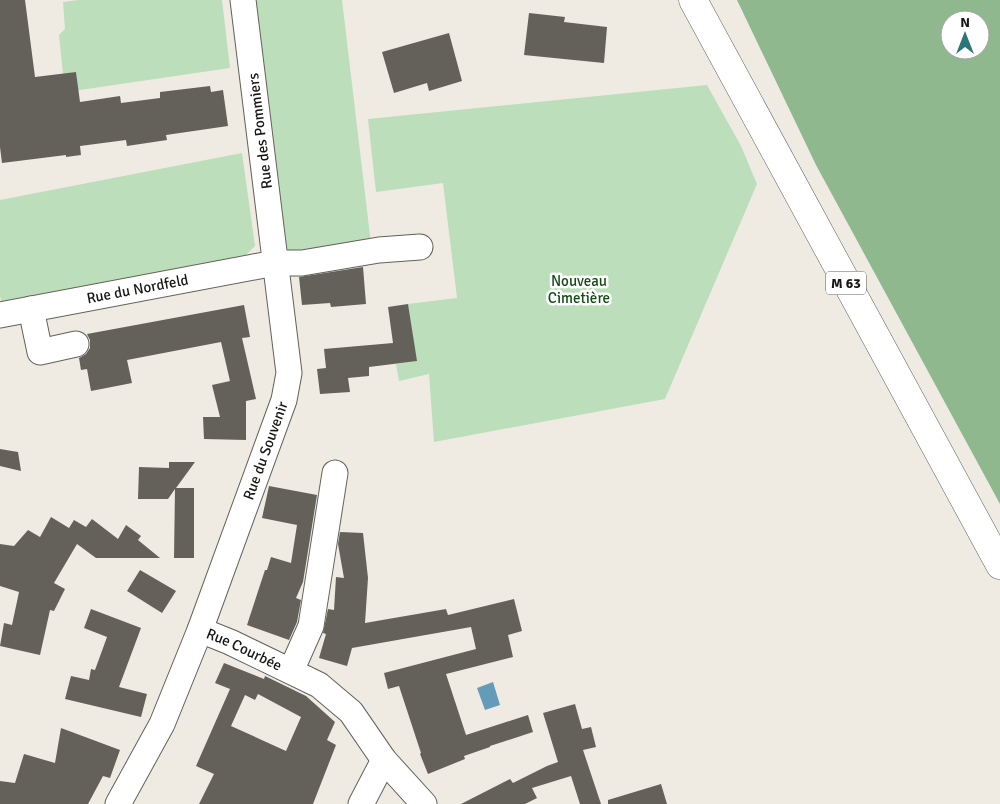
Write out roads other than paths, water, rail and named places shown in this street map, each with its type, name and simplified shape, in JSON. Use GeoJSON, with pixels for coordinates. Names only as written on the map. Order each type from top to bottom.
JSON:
{"type":"FeatureCollection","features":[{"type":"Feature","properties":{"kind":"main road","name":"M 63"},"geometry":{"type":"LineString","coordinates":[[693,0],[1000,565]]}},
{"type":"Feature","properties":{"kind":"street","name":"Rue des Pommiers"},"geometry":{"type":"LineString","coordinates":[[243,0],[275,263]]}},
{"type":"Feature","properties":{"kind":"street","name":"Rue du Nordfeld"},"geometry":{"type":"LineString","coordinates":[[0,315],[275,263],[302,263],[379,250],[420,247]]}},
{"type":"Feature","properties":{"kind":"street","name":"Rue du Souvenir"},"geometry":{"type":"LineString","coordinates":[[200,630],[284,400],[289,373],[275,263]]}},
{"type":"Feature","properties":{"kind":"street"},"geometry":{"type":"LineString","coordinates":[[31,309],[40,352],[76,344]]}},
{"type":"Feature","properties":{"kind":"street"},"geometry":{"type":"LineString","coordinates":[[291,671],[311,626],[335,473]]}},
{"type":"Feature","properties":{"kind":"street","name":"Rue Courbée"},"geometry":{"type":"LineString","coordinates":[[118,804],[162,724],[200,630],[230,642],[319,685],[350,712],[384,760],[424,804]]}},
{"type":"Feature","properties":{"kind":"street"},"geometry":{"type":"LineString","coordinates":[[361,804],[384,760]]}},
{"type":"Feature","properties":{"kind":"water"},"geometry":{"type":"Polygon","coordinates":[[[493,682],[500,705],[485,710],[477,688],[493,682]]]}},
{"type":"Feature","properties":{"kind":"park label","name":"Nouveau Cimetière"},"geometry":{"type":"Point","coordinates":[579,290]}}]}
